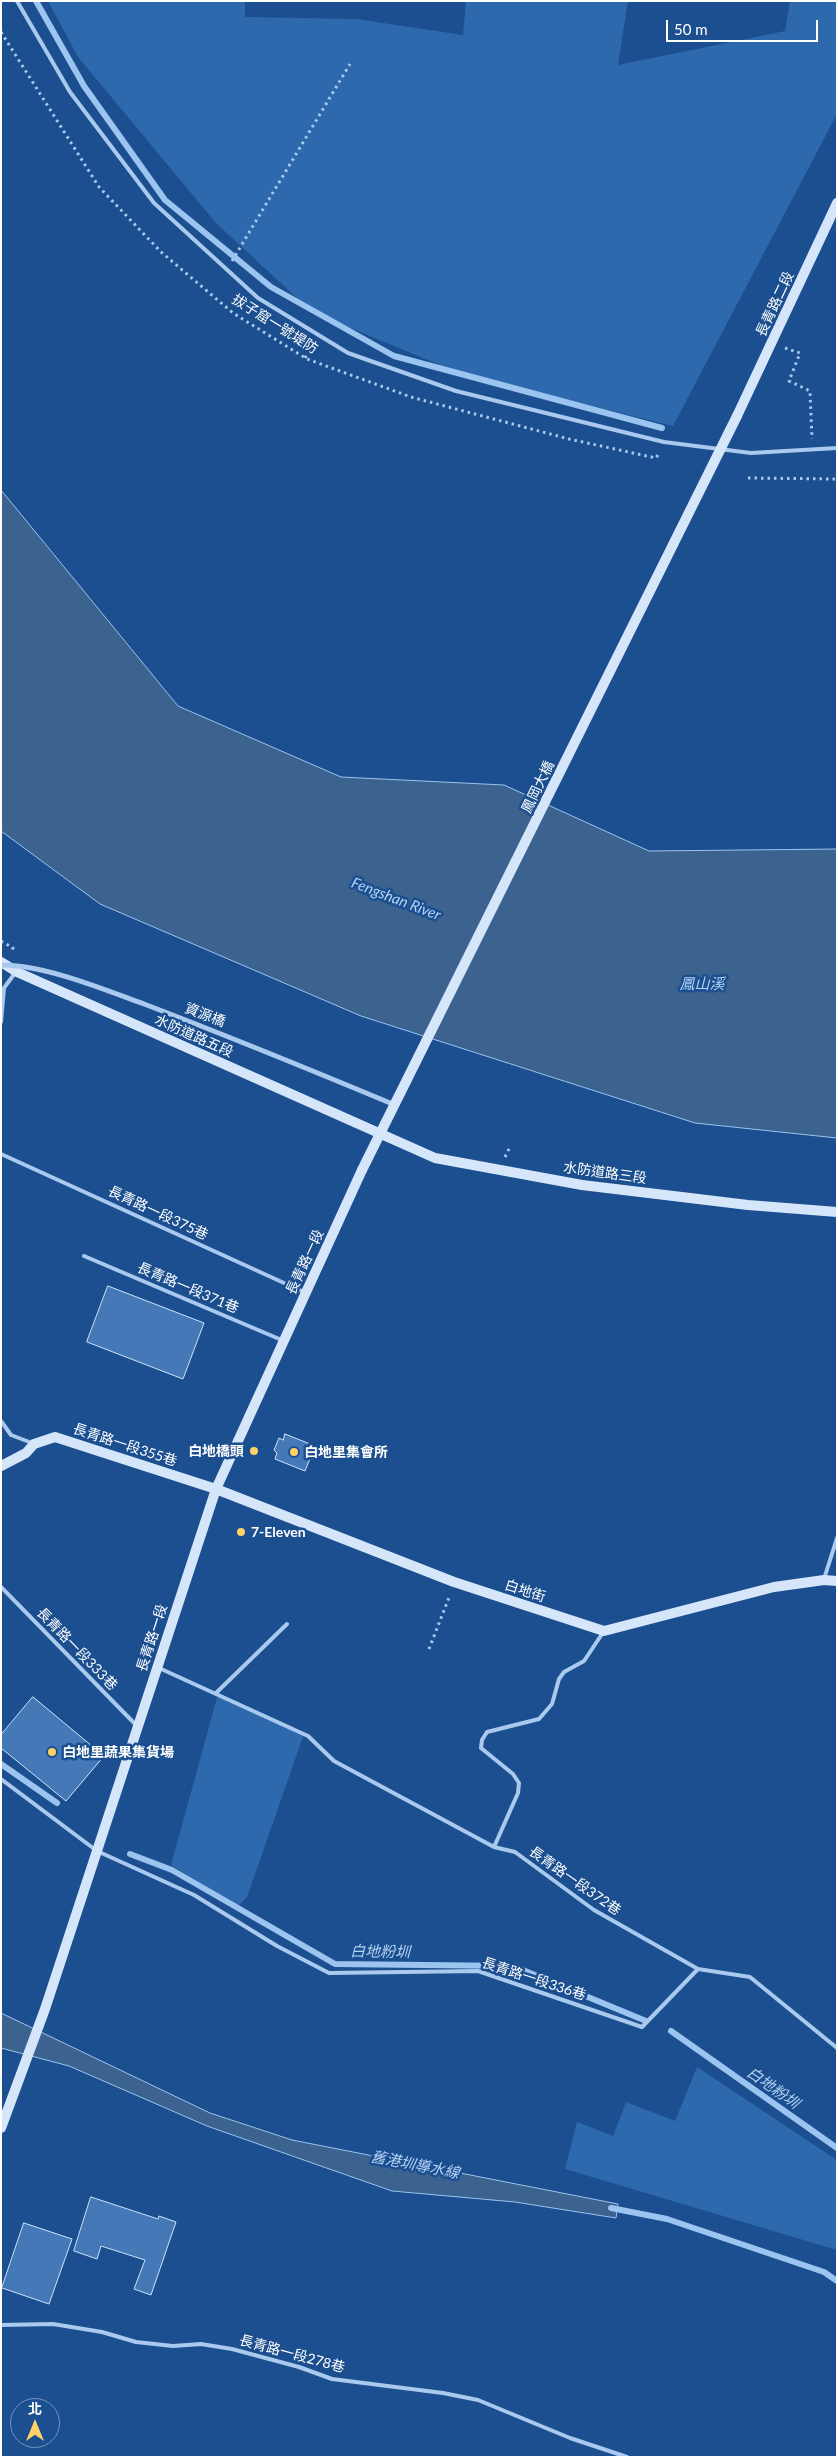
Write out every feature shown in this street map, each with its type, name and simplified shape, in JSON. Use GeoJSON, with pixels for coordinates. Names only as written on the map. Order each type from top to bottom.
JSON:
{"type":"FeatureCollection","features":[{"type":"Feature","properties":{"kind":"street","name":"長青路二段"},"geometry":{"type":"LineString","coordinates":[[737,416],[837,203]]}},
{"type":"Feature","properties":{"kind":"street","name":"鳳岡大橋"},"geometry":{"type":"LineString","coordinates":[[362,1170],[737,416]]}},
{"type":"Feature","properties":{"kind":"street","name":"資源橋"},"geometry":{"type":"LineString","coordinates":[[1,964],[18,965],[94,986],[229,1036],[395,1105]]}},
{"type":"Feature","properties":{"kind":"street","name":"水防道路五段"},"geometry":{"type":"LineString","coordinates":[[1,964],[376,1132]]}},
{"type":"Feature","properties":{"kind":"street","name":"水防道路三段"},"geometry":{"type":"LineString","coordinates":[[376,1132],[435,1158],[573,1183],[748,1205],[837,1212]]}},
{"type":"Feature","properties":{"kind":"street","name":"長青路一段"},"geometry":{"type":"LineString","coordinates":[[1,2128],[45,2009],[216,1489],[362,1170]]}},
{"type":"Feature","properties":{"kind":"street","name":"長青路一段355巷"},"geometry":{"type":"LineString","coordinates":[[1,1466],[26,1453],[34,1444],[56,1437],[216,1489]]}},
{"type":"Feature","properties":{"kind":"street","name":"白地街"},"geometry":{"type":"LineString","coordinates":[[216,1489],[454,1582],[604,1631]]}},
{"type":"Feature","properties":{"kind":"street"},"geometry":{"type":"LineString","coordinates":[[604,1631],[774,1587],[824,1580],[837,1581]]}},
{"type":"Feature","properties":{"kind":"lane"},"geometry":{"type":"LineString","coordinates":[[17,1],[70,92],[154,203],[258,298],[348,353],[456,391],[664,442],[751,453],[837,448]]}},
{"type":"Feature","properties":{"kind":"lane"},"geometry":{"type":"LineString","coordinates":[[1,1022],[4,988],[17,972]]}},
{"type":"Feature","properties":{"kind":"lane","name":"長青路一段375巷"},"geometry":{"type":"LineString","coordinates":[[1,1154],[306,1293]]}},
{"type":"Feature","properties":{"kind":"lane","name":"長青路一段371巷"},"geometry":{"type":"LineString","coordinates":[[84,1256],[284,1341]]}},
{"type":"Feature","properties":{"kind":"lane"},"geometry":{"type":"LineString","coordinates":[[1,1421],[11,1435],[34,1444]]}},
{"type":"Feature","properties":{"kind":"lane"},"geometry":{"type":"LineString","coordinates":[[824,1580],[837,1538]]}},
{"type":"Feature","properties":{"kind":"lane","name":"長青路一段333巷"},"geometry":{"type":"LineString","coordinates":[[1,1588],[138,1727]]}},
{"type":"Feature","properties":{"kind":"lane"},"geometry":{"type":"LineString","coordinates":[[216,1693],[287,1624]]}},
{"type":"Feature","properties":{"kind":"lane"},"geometry":{"type":"LineString","coordinates":[[494,1847],[518,1793],[519,1783],[513,1774],[481,1748],[482,1740],[487,1732],[539,1719],[552,1704],[559,1679],[564,1672],[584,1661],[604,1631]]}},
{"type":"Feature","properties":{"kind":"lane","name":"長青路一段372巷"},"geometry":{"type":"LineString","coordinates":[[157,1667],[308,1736],[334,1761],[494,1847],[515,1852],[594,1910],[698,1969],[750,1978],[763,1986],[837,2048]]}},
{"type":"Feature","properties":{"kind":"lane"},"geometry":{"type":"LineString","coordinates":[[1,1779],[97,1851]]}},
{"type":"Feature","properties":{"kind":"lane","name":"長青路一段336巷"},"geometry":{"type":"LineString","coordinates":[[97,1851],[194,1895],[277,1946],[329,1973],[478,1971],[642,2027],[698,1969]]}},
{"type":"Feature","properties":{"kind":"lane","name":"長青路一段278巷"},"geometry":{"type":"LineString","coordinates":[[1,2325],[53,2324],[102,2332],[136,2342],[173,2346],[202,2344],[232,2349],[299,2366],[332,2379],[443,2393],[478,2400],[570,2438],[627,2457]]}},
{"type":"Feature","properties":{"kind":"path","name":"拔子窟一號堤防"},"geometry":{"type":"LineString","coordinates":[[1,32],[99,187],[161,252],[233,313],[307,359],[411,397],[569,439],[656,458]]}},
{"type":"Feature","properties":{"kind":"path"},"geometry":{"type":"LineString","coordinates":[[240,248],[350,64]]}},
{"type":"Feature","properties":{"kind":"path"},"geometry":{"type":"LineString","coordinates":[[772,343],[800,353],[789,381],[810,391],[813,449]]}},
{"type":"Feature","properties":{"kind":"path"},"geometry":{"type":"LineString","coordinates":[[748,478],[837,479]]}},
{"type":"Feature","properties":{"kind":"path"},"geometry":{"type":"LineString","coordinates":[[1,941],[13,948]]}},
{"type":"Feature","properties":{"kind":"path"},"geometry":{"type":"LineString","coordinates":[[429,1649],[454,1582]]}},
{"type":"Feature","properties":{"kind":"shaded area"},"geometry":{"type":"Polygon","coordinates":[[[48,1],[245,1],[245,17],[356,19],[463,35],[466,1],[628,1],[618,65],[785,31],[790,1],[837,1],[837,114],[673,426],[459,373],[312,312],[216,223],[78,57],[48,1]]]}},
{"type":"Feature","properties":{"kind":"shaded area"},"geometry":{"type":"Polygon","coordinates":[[[218,1694],[304,1734],[247,1897],[238,1906],[171,1865],[218,1694]]]}},
{"type":"Feature","properties":{"kind":"shaded area"},"geometry":{"type":"Polygon","coordinates":[[[697,2067],[837,2160],[837,2250],[565,2169],[577,2122],[613,2136],[626,2102],[675,2121],[697,2067]]]}},
{"type":"Feature","properties":{"kind":"water","name":"鳳山溪"},"geometry":{"type":"Polygon","coordinates":[[[1,490],[178,706],[341,777],[504,785],[649,851],[837,849],[837,1138],[695,1123],[361,1016],[100,904],[1,831],[1,490]]]}},
{"type":"Feature","properties":{"kind":"water"},"geometry":{"type":"Polygon","coordinates":[[[1,2013],[210,2113],[292,2140],[618,2204],[616,2218],[515,2202],[392,2191],[207,2126],[69,2066],[1,2048],[1,2013]]]}},
{"type":"Feature","properties":{"kind":"building"},"geometry":{"type":"Polygon","coordinates":[[[108,1286],[204,1323],[183,1379],[87,1342],[108,1286]]]}},
{"type":"Feature","properties":{"kind":"building","name":"白地里集會所"},"geometry":{"type":"Polygon","coordinates":[[[285,1434],[315,1446],[305,1471],[275,1459],[277,1453],[274,1450],[279,1438],[283,1440],[285,1434]]]}},
{"type":"Feature","properties":{"kind":"building","name":"白地里蔬果集貨場"},"geometry":{"type":"Polygon","coordinates":[[[33,1697],[104,1756],[66,1801],[1,1748],[1,1735],[33,1697]]]}},
{"type":"Feature","properties":{"kind":"building"},"geometry":{"type":"Polygon","coordinates":[[[91,2197],[158,2219],[159,2216],[176,2222],[151,2295],[134,2289],[145,2260],[101,2246],[97,2259],[74,2251],[91,2197]]]}},
{"type":"Feature","properties":{"kind":"building"},"geometry":{"type":"Polygon","coordinates":[[[24,2223],[72,2239],[49,2304],[2,2288],[24,2223]]]}},
{"type":"Feature","properties":{"kind":"waterway"},"geometry":{"type":"LineString","coordinates":[[36,1],[84,86],[165,200],[271,287],[394,356],[662,428]]}},
{"type":"Feature","properties":{"kind":"waterway","name":"白地粉圳"},"geometry":{"type":"LineString","coordinates":[[1,1764],[57,1803]]}},
{"type":"Feature","properties":{"kind":"waterway","name":"白地粉圳"},"geometry":{"type":"LineString","coordinates":[[130,1854],[172,1870],[335,1964],[513,1966],[646,2021]]}},
{"type":"Feature","properties":{"kind":"waterway","name":"白地粉圳"},"geometry":{"type":"LineString","coordinates":[[671,2031],[837,2148]]}},
{"type":"Feature","properties":{"kind":"waterway","name":"舊港圳導水線"},"geometry":{"type":"LineString","coordinates":[[611,2208],[667,2219],[824,2272],[837,2281]]}},
{"type":"Feature","properties":{"kind":"place","name":"白地橋頭"},"geometry":{"type":"Point","coordinates":[254,1451]}},
{"type":"Feature","properties":{"kind":"place","name":"白地里集會所"},"geometry":{"type":"Point","coordinates":[294,1452]}},
{"type":"Feature","properties":{"kind":"place","name":"7-Eleven"},"geometry":{"type":"Point","coordinates":[241,1532]}},
{"type":"Feature","properties":{"kind":"place","name":"白地里蔬果集貨場"},"geometry":{"type":"Point","coordinates":[52,1752]}},
{"type":"Feature","properties":{"kind":"water label","name":"Fengshan River"},"geometry":{"type":"Point","coordinates":[396,899]}}]}
